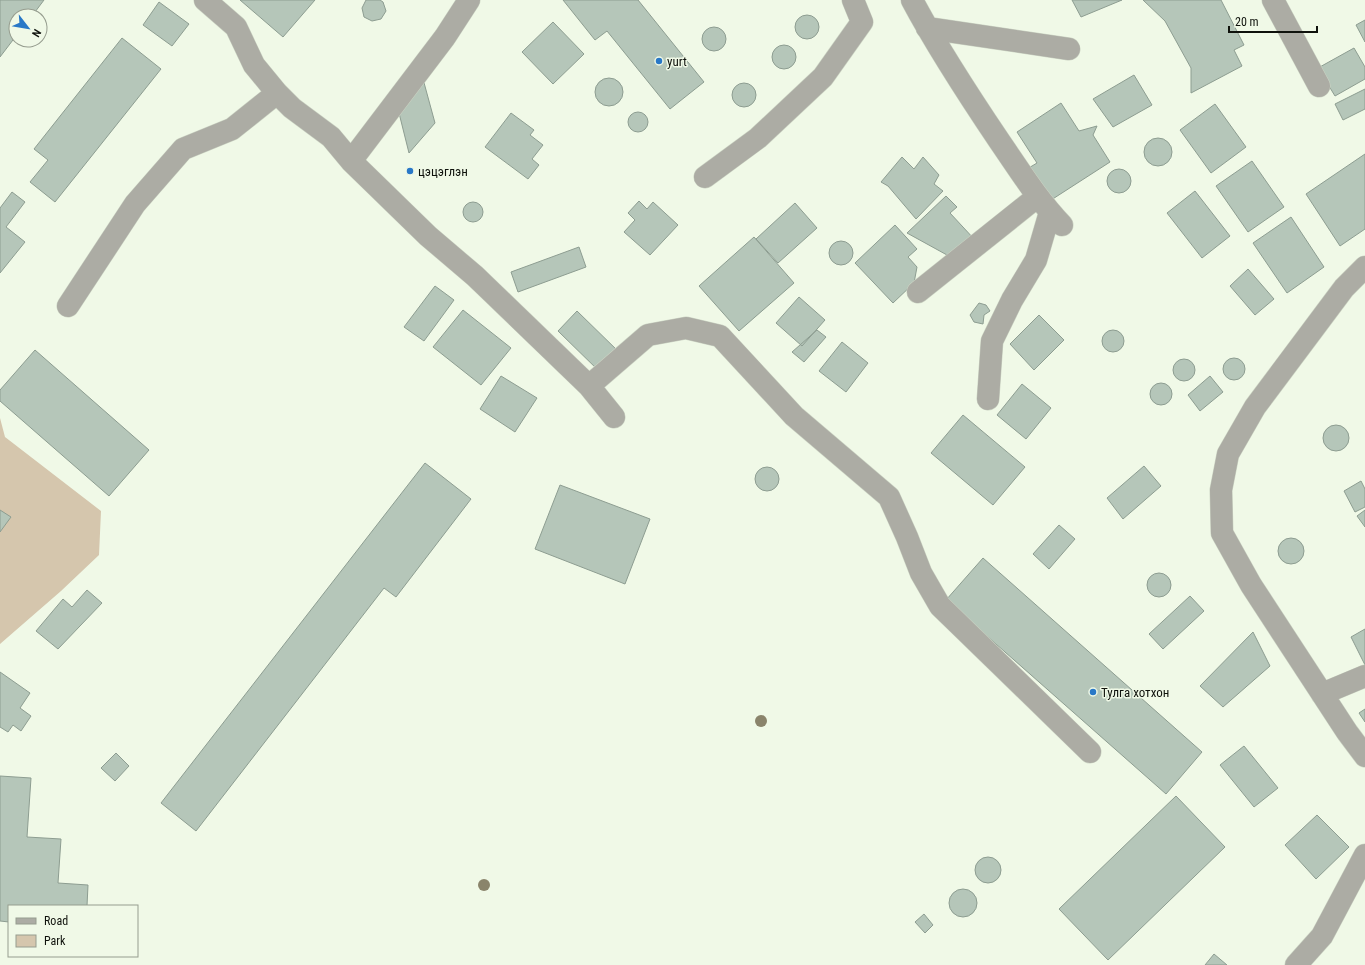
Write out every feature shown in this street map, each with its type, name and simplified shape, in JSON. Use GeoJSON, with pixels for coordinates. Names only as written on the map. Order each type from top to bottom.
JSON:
{"type":"FeatureCollection","features":[{"type":"Feature","properties":{"kind":"street"},"geometry":{"type":"LineString","coordinates":[[205,0],[236,27],[254,65],[276,93],[292,108],[331,137],[351,161],[428,236],[476,276],[589,386],[614,417]]}},
{"type":"Feature","properties":{"kind":"street"},"geometry":{"type":"LineString","coordinates":[[351,161],[445,37],[469,0]]}},
{"type":"Feature","properties":{"kind":"street"},"geometry":{"type":"LineString","coordinates":[[705,177],[758,138],[823,78],[862,22],[852,0]]}},
{"type":"Feature","properties":{"kind":"street"},"geometry":{"type":"LineString","coordinates":[[912,0],[927,28],[976,107],[1050,211]]}},
{"type":"Feature","properties":{"kind":"street"},"geometry":{"type":"LineString","coordinates":[[1273,0],[1319,86]]}},
{"type":"Feature","properties":{"kind":"street"},"geometry":{"type":"LineString","coordinates":[[927,28],[1069,49]]}},
{"type":"Feature","properties":{"kind":"street"},"geometry":{"type":"LineString","coordinates":[[68,306],[135,204],[183,149],[232,129],[276,93]]}},
{"type":"Feature","properties":{"kind":"street"},"geometry":{"type":"LineString","coordinates":[[918,292],[1050,211]]}},
{"type":"Feature","properties":{"kind":"street"},"geometry":{"type":"LineString","coordinates":[[988,399],[992,341],[1012,300],[1036,260],[1050,211]]}},
{"type":"Feature","properties":{"kind":"street"},"geometry":{"type":"LineString","coordinates":[[1365,267],[1344,288],[1255,407],[1228,454],[1221,490],[1222,533],[1251,585],[1347,732],[1365,756]]}},
{"type":"Feature","properties":{"kind":"street"},"geometry":{"type":"LineString","coordinates":[[589,386],[648,335],[686,328],[720,336],[794,416],[889,497],[921,573],[940,606],[1090,752]]}},
{"type":"Feature","properties":{"kind":"street"},"geometry":{"type":"LineString","coordinates":[[1322,694],[1365,676]]}},
{"type":"Feature","properties":{"kind":"street"},"geometry":{"type":"LineString","coordinates":[[1296,965],[1322,936],[1365,856]]}},
{"type":"Feature","properties":{"kind":"green space"},"geometry":{"type":"Polygon","coordinates":[[[0,418],[5,437],[101,511],[99,555],[61,591],[0,644],[0,418]]]}},
{"type":"Feature","properties":{"kind":"building"},"geometry":{"type":"Polygon","coordinates":[[[0,0],[44,0],[38,8],[8,8],[8,46],[0,57],[0,0]]]}},
{"type":"Feature","properties":{"kind":"building"},"geometry":{"type":"Polygon","coordinates":[[[240,0],[315,0],[283,37],[240,0]]]}},
{"type":"Feature","properties":{"kind":"building"},"geometry":{"type":"Polygon","coordinates":[[[366,0],[380,0],[383,2],[386,11],[381,19],[372,21],[364,17],[362,8],[366,0]]]}},
{"type":"Feature","properties":{"kind":"building","name":"yurt"},"geometry":{"type":"Polygon","coordinates":[[[563,0],[638,0],[704,82],[670,109],[607,31],[595,40],[563,0]]]}},
{"type":"Feature","properties":{"kind":"building"},"geometry":{"type":"Polygon","coordinates":[[[1072,0],[1122,0],[1081,17],[1072,0]]]}},
{"type":"Feature","properties":{"kind":"building"},"geometry":{"type":"Polygon","coordinates":[[[1143,0],[1221,0],[1244,45],[1234,50],[1242,66],[1191,93],[1191,68],[1165,21],[1143,0]]]}},
{"type":"Feature","properties":{"kind":"building"},"geometry":{"type":"Polygon","coordinates":[[[159,2],[189,24],[172,46],[143,25],[159,2]]]}},
{"type":"Feature","properties":{"kind":"building"},"geometry":{"type":"Polygon","coordinates":[[[807,15],[812,16],[818,22],[818,32],[812,38],[807,39],[802,38],[796,32],[795,27],[796,22],[802,16],[807,15]]]}},
{"type":"Feature","properties":{"kind":"building"},"geometry":{"type":"Polygon","coordinates":[[[1365,20],[1365,42],[1356,25],[1365,20]]]}},
{"type":"Feature","properties":{"kind":"building"},"geometry":{"type":"Polygon","coordinates":[[[553,22],[584,54],[553,84],[522,52],[553,22]]]}},
{"type":"Feature","properties":{"kind":"building"},"geometry":{"type":"Polygon","coordinates":[[[714,27],[719,28],[725,34],[725,44],[719,50],[714,51],[709,50],[703,44],[702,39],[703,34],[709,28],[714,27]]]}},
{"type":"Feature","properties":{"kind":"building"},"geometry":{"type":"Polygon","coordinates":[[[122,38],[161,69],[55,202],[30,182],[48,160],[34,149],[122,38]]]}},
{"type":"Feature","properties":{"kind":"building"},"geometry":{"type":"Polygon","coordinates":[[[784,45],[793,48],[796,57],[793,66],[784,69],[775,66],[772,57],[775,48],[784,45]]]}},
{"type":"Feature","properties":{"kind":"building"},"geometry":{"type":"Polygon","coordinates":[[[1354,48],[1365,67],[1365,79],[1335,96],[1318,68],[1354,48]]]}},
{"type":"Feature","properties":{"kind":"building"},"geometry":{"type":"Polygon","coordinates":[[[1134,75],[1152,105],[1113,127],[1093,99],[1134,75]]]}},
{"type":"Feature","properties":{"kind":"building"},"geometry":{"type":"Polygon","coordinates":[[[609,78],[619,82],[623,92],[619,102],[609,106],[599,102],[595,92],[599,82],[609,78]]]}},
{"type":"Feature","properties":{"kind":"building"},"geometry":{"type":"Polygon","coordinates":[[[423,79],[435,123],[409,153],[398,109],[423,79]]]}},
{"type":"Feature","properties":{"kind":"building"},"geometry":{"type":"Polygon","coordinates":[[[744,83],[749,84],[755,90],[755,100],[749,106],[744,107],[739,106],[733,100],[732,95],[733,90],[739,84],[744,83]]]}},
{"type":"Feature","properties":{"kind":"building"},"geometry":{"type":"Polygon","coordinates":[[[1365,89],[1365,109],[1343,120],[1335,104],[1365,89]]]}},
{"type":"Feature","properties":{"kind":"building"},"geometry":{"type":"Polygon","coordinates":[[[1061,103],[1079,131],[1097,126],[1093,135],[1110,162],[1048,202],[1027,169],[1037,163],[1017,132],[1061,103]]]}},
{"type":"Feature","properties":{"kind":"building"},"geometry":{"type":"Polygon","coordinates":[[[1215,104],[1246,147],[1211,173],[1180,130],[1215,104]]]}},
{"type":"Feature","properties":{"kind":"building"},"geometry":{"type":"Polygon","coordinates":[[[638,112],[645,115],[648,122],[645,129],[638,132],[631,129],[628,122],[631,115],[638,112]]]}},
{"type":"Feature","properties":{"kind":"building"},"geometry":{"type":"Polygon","coordinates":[[[511,113],[534,130],[530,135],[543,145],[532,159],[539,165],[528,179],[485,147],[511,113]]]}},
{"type":"Feature","properties":{"kind":"building"},"geometry":{"type":"Polygon","coordinates":[[[1158,138],[1168,142],[1172,152],[1168,162],[1158,166],[1148,162],[1144,152],[1148,142],[1158,138]]]}},
{"type":"Feature","properties":{"kind":"building"},"geometry":{"type":"Polygon","coordinates":[[[1365,154],[1365,229],[1340,246],[1306,194],[1365,154]]]}},
{"type":"Feature","properties":{"kind":"building"},"geometry":{"type":"Polygon","coordinates":[[[902,157],[914,169],[923,157],[939,175],[934,184],[943,191],[916,219],[888,186],[881,182],[902,157]]]}},
{"type":"Feature","properties":{"kind":"building"},"geometry":{"type":"Polygon","coordinates":[[[1252,161],[1284,207],[1248,232],[1216,186],[1252,161]]]}},
{"type":"Feature","properties":{"kind":"building"},"geometry":{"type":"Polygon","coordinates":[[[1119,169],[1124,170],[1130,176],[1130,186],[1124,192],[1119,193],[1114,192],[1108,186],[1107,181],[1108,176],[1114,170],[1119,169]]]}},
{"type":"Feature","properties":{"kind":"building"},"geometry":{"type":"Polygon","coordinates":[[[1195,191],[1230,236],[1202,258],[1167,213],[1195,191]]]}},
{"type":"Feature","properties":{"kind":"building"},"geometry":{"type":"Polygon","coordinates":[[[12,192],[25,202],[6,227],[25,242],[0,273],[0,208],[12,192]]]}},
{"type":"Feature","properties":{"kind":"building"},"geometry":{"type":"Polygon","coordinates":[[[946,196],[957,207],[950,213],[975,240],[947,255],[907,233],[946,196]]]}},
{"type":"Feature","properties":{"kind":"building"},"geometry":{"type":"Polygon","coordinates":[[[639,201],[647,209],[653,202],[678,225],[650,255],[624,232],[635,220],[628,213],[639,201]]]}},
{"type":"Feature","properties":{"kind":"building"},"geometry":{"type":"Polygon","coordinates":[[[473,202],[480,205],[483,212],[480,219],[473,222],[466,219],[463,212],[466,205],[473,202]]]}},
{"type":"Feature","properties":{"kind":"building"},"geometry":{"type":"Polygon","coordinates":[[[795,203],[817,228],[778,263],[756,239],[795,203]]]}},
{"type":"Feature","properties":{"kind":"building"},"geometry":{"type":"Polygon","coordinates":[[[1291,217],[1324,267],[1287,293],[1253,243],[1291,217]]]}},
{"type":"Feature","properties":{"kind":"building"},"geometry":{"type":"Polygon","coordinates":[[[895,225],[917,249],[908,257],[917,267],[914,283],[893,303],[855,263],[895,225]]]}},
{"type":"Feature","properties":{"kind":"building"},"geometry":{"type":"Polygon","coordinates":[[[754,237],[794,283],[739,331],[699,286],[754,237]]]}},
{"type":"Feature","properties":{"kind":"building"},"geometry":{"type":"Polygon","coordinates":[[[841,241],[850,244],[853,253],[850,262],[841,265],[832,262],[829,253],[832,244],[841,241]]]}},
{"type":"Feature","properties":{"kind":"building"},"geometry":{"type":"Polygon","coordinates":[[[579,247],[586,267],[518,292],[511,272],[579,247]]]}},
{"type":"Feature","properties":{"kind":"building"},"geometry":{"type":"Polygon","coordinates":[[[1248,269],[1274,299],[1255,315],[1230,286],[1248,269]]]}},
{"type":"Feature","properties":{"kind":"building"},"geometry":{"type":"Polygon","coordinates":[[[435,286],[454,300],[424,341],[404,327],[435,286]]]}},
{"type":"Feature","properties":{"kind":"building"},"geometry":{"type":"Polygon","coordinates":[[[799,297],[825,320],[802,346],[776,323],[799,297]]]}},
{"type":"Feature","properties":{"kind":"building"},"geometry":{"type":"Polygon","coordinates":[[[979,303],[986,305],[990,311],[984,315],[983,324],[974,322],[970,315],[979,303]]]}},
{"type":"Feature","properties":{"kind":"building"},"geometry":{"type":"Polygon","coordinates":[[[463,310],[511,348],[481,385],[433,347],[463,310]]]}},
{"type":"Feature","properties":{"kind":"building"},"geometry":{"type":"Polygon","coordinates":[[[577,311],[620,353],[601,373],[558,331],[577,311]]]}},
{"type":"Feature","properties":{"kind":"building"},"geometry":{"type":"Polygon","coordinates":[[[1039,315],[1064,340],[1034,370],[1010,344],[1039,315]]]}},
{"type":"Feature","properties":{"kind":"building"},"geometry":{"type":"Polygon","coordinates":[[[817,330],[826,337],[804,362],[792,352],[817,330]]]}},
{"type":"Feature","properties":{"kind":"building"},"geometry":{"type":"Polygon","coordinates":[[[1109,330],[1117,330],[1124,337],[1124,345],[1117,352],[1109,352],[1102,345],[1102,337],[1109,330]]]}},
{"type":"Feature","properties":{"kind":"building"},"geometry":{"type":"Polygon","coordinates":[[[842,342],[868,363],[846,392],[819,371],[842,342]]]}},
{"type":"Feature","properties":{"kind":"building"},"geometry":{"type":"Polygon","coordinates":[[[35,350],[149,450],[109,496],[0,401],[0,390],[35,350]]]}},
{"type":"Feature","properties":{"kind":"building"},"geometry":{"type":"Polygon","coordinates":[[[1230,358],[1238,358],[1245,365],[1245,373],[1238,380],[1230,380],[1223,373],[1223,365],[1230,358]]]}},
{"type":"Feature","properties":{"kind":"building"},"geometry":{"type":"Polygon","coordinates":[[[1184,359],[1192,362],[1195,370],[1192,378],[1184,381],[1176,378],[1173,370],[1176,362],[1184,359]]]}},
{"type":"Feature","properties":{"kind":"building"},"geometry":{"type":"Polygon","coordinates":[[[501,376],[537,398],[515,432],[480,409],[501,376]]]}},
{"type":"Feature","properties":{"kind":"building"},"geometry":{"type":"Polygon","coordinates":[[[1210,376],[1223,392],[1200,411],[1188,395],[1210,376]]]}},
{"type":"Feature","properties":{"kind":"building"},"geometry":{"type":"Polygon","coordinates":[[[1161,383],[1165,384],[1171,390],[1171,398],[1165,404],[1161,405],[1157,404],[1151,398],[1150,394],[1151,390],[1157,384],[1161,383]]]}},
{"type":"Feature","properties":{"kind":"building"},"geometry":{"type":"Polygon","coordinates":[[[1022,384],[1051,408],[1026,439],[997,415],[1022,384]]]}},
{"type":"Feature","properties":{"kind":"building"},"geometry":{"type":"Polygon","coordinates":[[[963,415],[1025,467],[993,505],[931,453],[963,415]]]}},
{"type":"Feature","properties":{"kind":"building"},"geometry":{"type":"Polygon","coordinates":[[[1336,425],[1345,429],[1349,438],[1345,447],[1336,451],[1327,447],[1323,438],[1327,429],[1336,425]]]}},
{"type":"Feature","properties":{"kind":"building"},"geometry":{"type":"Polygon","coordinates":[[[425,463],[471,499],[396,597],[384,588],[196,831],[161,803],[425,463]]]}},
{"type":"Feature","properties":{"kind":"building"},"geometry":{"type":"Polygon","coordinates":[[[1144,466],[1161,486],[1123,519],[1107,498],[1144,466]]]}},
{"type":"Feature","properties":{"kind":"building"},"geometry":{"type":"Polygon","coordinates":[[[767,467],[772,468],[778,474],[778,484],[772,490],[767,491],[762,490],[756,484],[755,479],[756,474],[762,468],[767,467]]]}},
{"type":"Feature","properties":{"kind":"building"},"geometry":{"type":"Polygon","coordinates":[[[1361,481],[1365,489],[1365,507],[1355,512],[1344,491],[1361,481]]]}},
{"type":"Feature","properties":{"kind":"building"},"geometry":{"type":"Polygon","coordinates":[[[560,485],[650,519],[625,584],[535,549],[560,485]]]}},
{"type":"Feature","properties":{"kind":"building"},"geometry":{"type":"Polygon","coordinates":[[[0,510],[11,517],[0,532],[0,510]]]}},
{"type":"Feature","properties":{"kind":"building"},"geometry":{"type":"Polygon","coordinates":[[[1365,510],[1365,527],[1357,516],[1365,510]]]}},
{"type":"Feature","properties":{"kind":"building"},"geometry":{"type":"Polygon","coordinates":[[[1059,525],[1075,539],[1049,569],[1033,554],[1059,525]]]}},
{"type":"Feature","properties":{"kind":"building"},"geometry":{"type":"Polygon","coordinates":[[[1291,538],[1300,542],[1304,551],[1300,560],[1291,564],[1282,560],[1278,551],[1282,542],[1291,538]]]}},
{"type":"Feature","properties":{"kind":"building"},"geometry":{"type":"Polygon","coordinates":[[[983,558],[1202,752],[1166,794],[946,600],[983,558]]]}},
{"type":"Feature","properties":{"kind":"building"},"geometry":{"type":"Polygon","coordinates":[[[1159,573],[1168,576],[1171,585],[1168,594],[1159,597],[1150,594],[1147,585],[1150,576],[1159,573]]]}},
{"type":"Feature","properties":{"kind":"building"},"geometry":{"type":"Polygon","coordinates":[[[87,590],[102,603],[58,649],[36,631],[63,599],[72,607],[87,590]]]}},
{"type":"Feature","properties":{"kind":"building"},"geometry":{"type":"Polygon","coordinates":[[[1190,596],[1204,611],[1163,649],[1149,634],[1190,596]]]}},
{"type":"Feature","properties":{"kind":"building"},"geometry":{"type":"Polygon","coordinates":[[[1365,629],[1365,665],[1351,637],[1365,629]]]}},
{"type":"Feature","properties":{"kind":"building"},"geometry":{"type":"Polygon","coordinates":[[[1253,632],[1270,666],[1223,707],[1200,686],[1253,632]]]}},
{"type":"Feature","properties":{"kind":"building"},"geometry":{"type":"Polygon","coordinates":[[[0,672],[30,693],[20,708],[31,716],[21,731],[13,725],[8,732],[0,727],[0,672]]]}},
{"type":"Feature","properties":{"kind":"building"},"geometry":{"type":"Polygon","coordinates":[[[1365,709],[1365,722],[1359,713],[1365,709]]]}},
{"type":"Feature","properties":{"kind":"building"},"geometry":{"type":"Polygon","coordinates":[[[1244,746],[1278,788],[1254,807],[1220,765],[1244,746]]]}},
{"type":"Feature","properties":{"kind":"building"},"geometry":{"type":"Polygon","coordinates":[[[116,753],[129,766],[115,781],[101,768],[116,753]]]}},
{"type":"Feature","properties":{"kind":"building"},"geometry":{"type":"Polygon","coordinates":[[[0,776],[31,778],[27,837],[61,839],[58,883],[88,885],[87,905],[8,905],[8,922],[0,921],[0,776]]]}},
{"type":"Feature","properties":{"kind":"building"},"geometry":{"type":"Polygon","coordinates":[[[1176,796],[1225,847],[1108,960],[1059,909],[1176,796]]]}},
{"type":"Feature","properties":{"kind":"building"},"geometry":{"type":"Polygon","coordinates":[[[1317,815],[1349,847],[1316,879],[1285,845],[1317,815]]]}},
{"type":"Feature","properties":{"kind":"building"},"geometry":{"type":"Polygon","coordinates":[[[988,857],[997,861],[1001,870],[997,879],[988,883],[979,879],[975,870],[979,861],[988,857]]]}},
{"type":"Feature","properties":{"kind":"building"},"geometry":{"type":"Polygon","coordinates":[[[963,889],[973,893],[977,903],[973,913],[963,917],[953,913],[949,903],[953,893],[963,889]]]}},
{"type":"Feature","properties":{"kind":"building"},"geometry":{"type":"Polygon","coordinates":[[[924,914],[933,925],[925,933],[915,922],[924,914]]]}},
{"type":"Feature","properties":{"kind":"building"},"geometry":{"type":"Polygon","coordinates":[[[1214,954],[1227,965],[1205,965],[1214,954]]]}},
{"type":"Feature","properties":{"kind":"place","name":"yurt"},"geometry":{"type":"Point","coordinates":[659,61]}},
{"type":"Feature","properties":{"kind":"place","name":"цэцэглэн"},"geometry":{"type":"Point","coordinates":[410,171]}},
{"type":"Feature","properties":{"kind":"place","name":"Тулга хотхон"},"geometry":{"type":"Point","coordinates":[1093,692]}}]}
